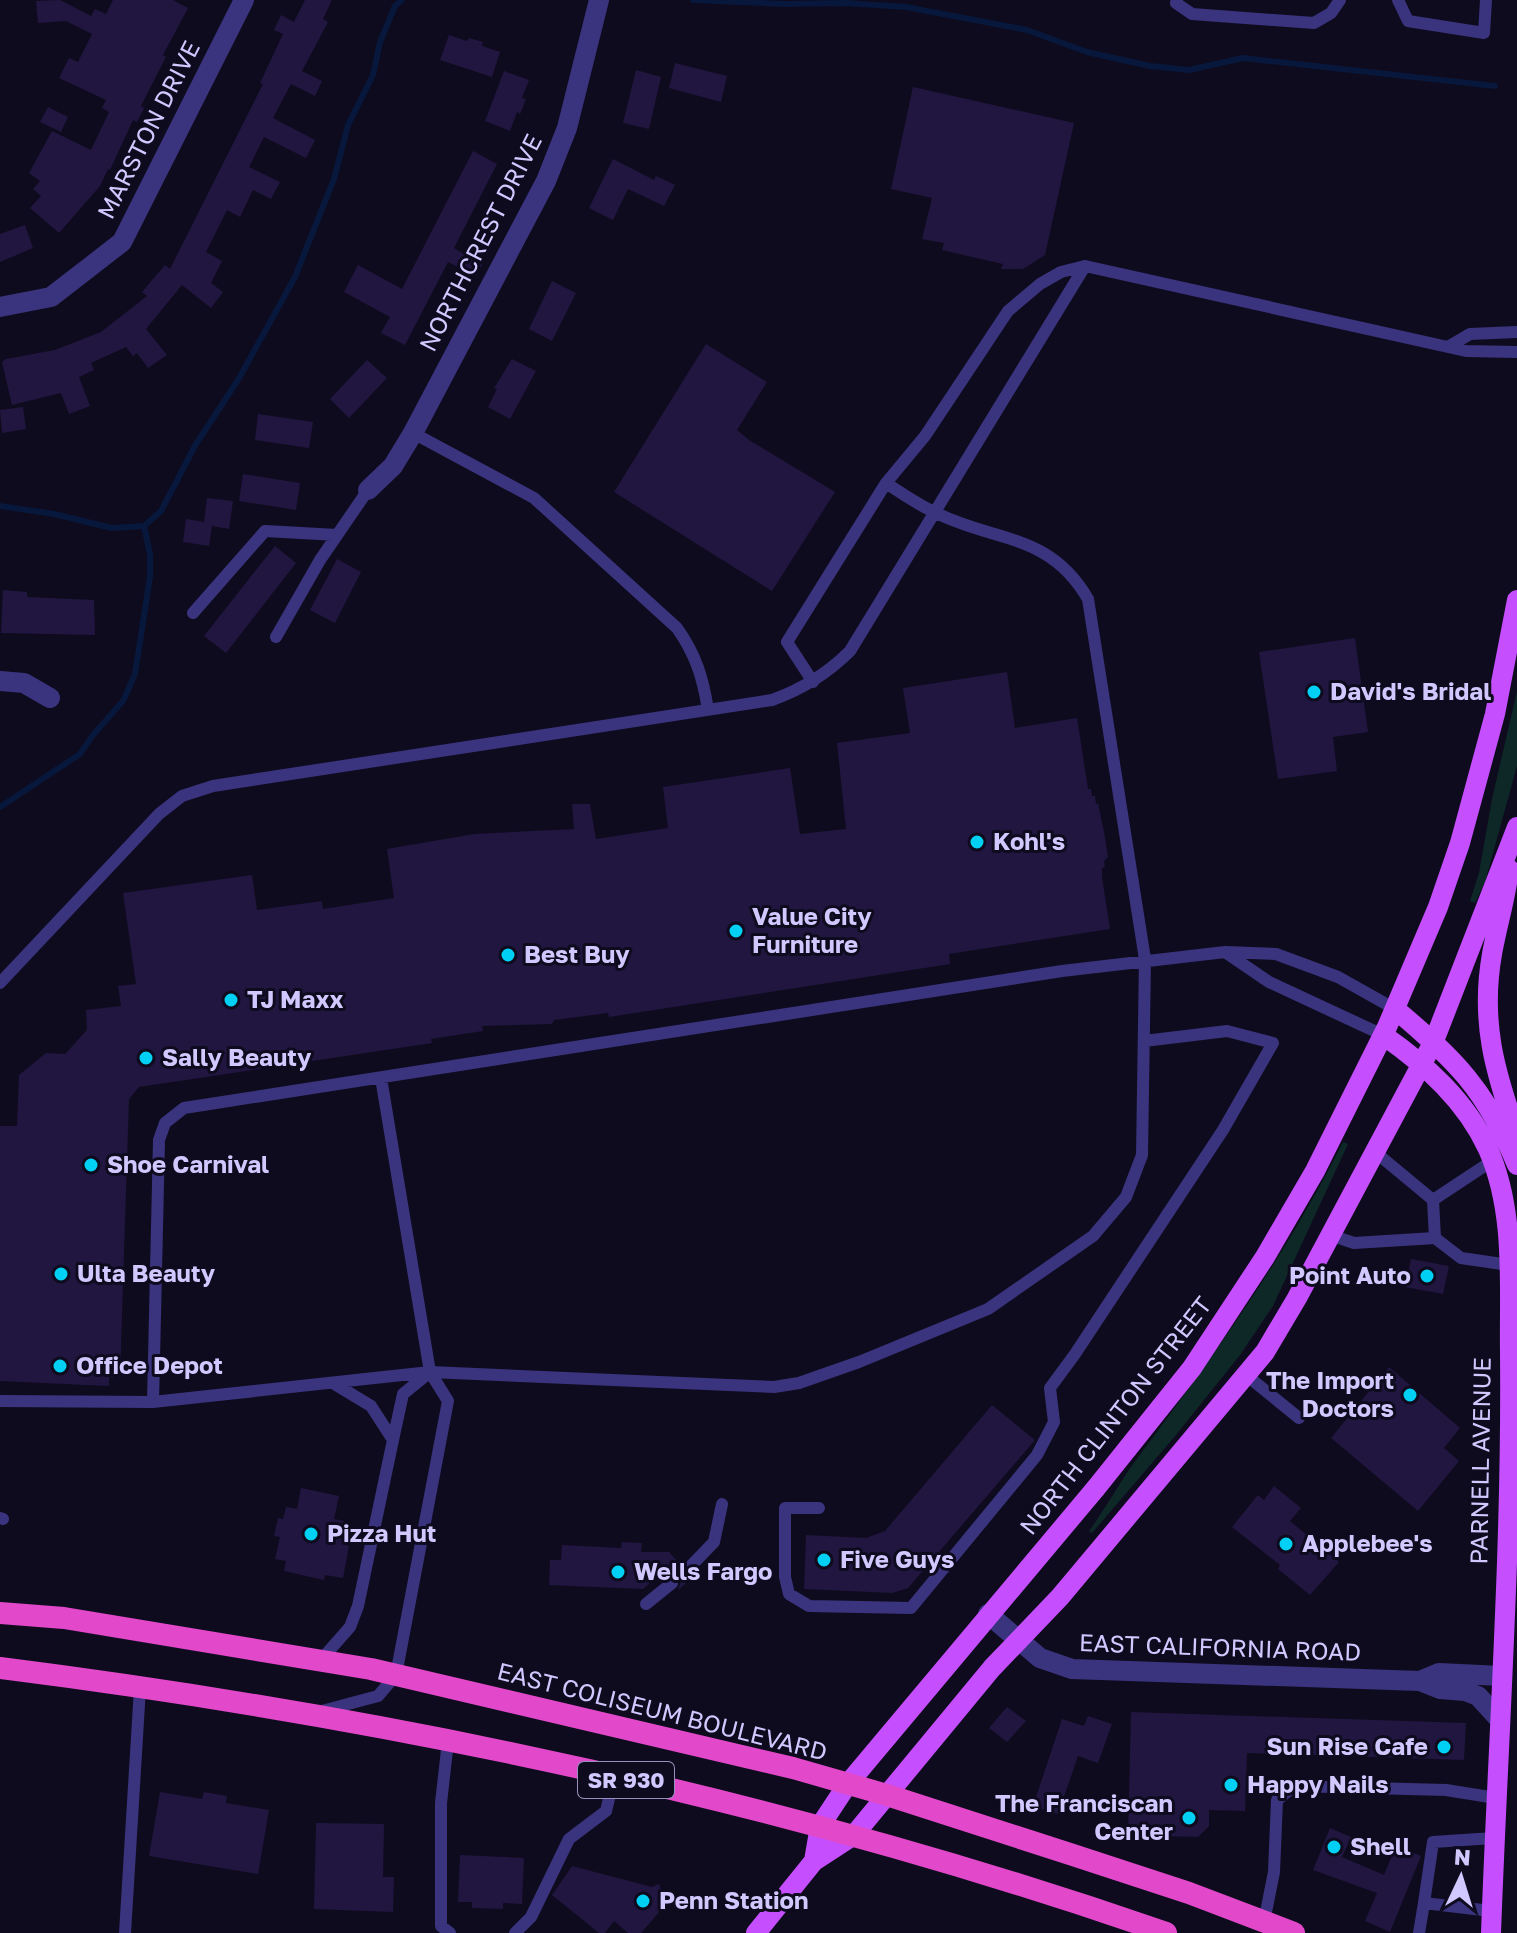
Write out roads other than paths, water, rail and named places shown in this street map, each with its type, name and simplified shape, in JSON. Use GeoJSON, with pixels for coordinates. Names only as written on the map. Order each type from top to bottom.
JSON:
{"type":"FeatureCollection","features":[{"type":"Feature","properties":{"kind":"highway","name":"EAST COLISEUM BOULEVARD"},"geometry":{"type":"LineString","coordinates":[[0,1613],[64,1618],[396,1675],[778,1764],[887,1795],[1189,1893],[1294,1933]]}},
{"type":"Feature","properties":{"kind":"highway","name":"SR 930"},"geometry":{"type":"LineString","coordinates":[[0,1668],[307,1715],[448,1741],[614,1778],[854,1835],[995,1876],[1166,1933]]}},
{"type":"Feature","properties":{"kind":"main road","name":"NORTH CLINTON STREET"},"geometry":{"type":"LineString","coordinates":[[814,1861],[820,1826],[847,1785],[988,1614],[1036,1561],[1192,1368],[1224,1322],[1315,1171],[1383,1035],[1438,907],[1460,843],[1495,714],[1517,600]]}},
{"type":"Feature","properties":{"kind":"main road","name":"NORTH CLINTON STREET"},"geometry":{"type":"LineString","coordinates":[[756,1933],[814,1861],[854,1835],[1018,1639],[1060,1597],[1246,1375],[1283,1325],[1434,1041],[1515,833]]}},
{"type":"Feature","properties":{"kind":"main road"},"geometry":{"type":"LineString","coordinates":[[1515,833],[1506,902],[1492,953],[1486,1003],[1488,1037],[1497,1077],[1517,1135]]}},
{"type":"Feature","properties":{"kind":"main road"},"geometry":{"type":"LineString","coordinates":[[1395,1009],[1434,1041],[1466,1074],[1487,1102],[1517,1165]]}},
{"type":"Feature","properties":{"kind":"main road","name":"PARNELL AVENUE"},"geometry":{"type":"LineString","coordinates":[[1383,1035],[1421,1062],[1473,1122],[1492,1161],[1503,1201],[1509,1241],[1514,1308],[1511,1434],[1491,1933]]}},
{"type":"Feature","properties":{"kind":"street","name":"MARSTON DRIVE"},"geometry":{"type":"LineString","coordinates":[[0,307],[51,297],[122,242],[244,0]]}},
{"type":"Feature","properties":{"kind":"street","name":"NORTHCREST DRIVE"},"geometry":{"type":"LineString","coordinates":[[368,490],[393,466],[413,433],[546,181],[567,128],[597,7]]}},
{"type":"Feature","properties":{"kind":"street"},"geometry":{"type":"LineString","coordinates":[[0,681],[24,683],[50,698]]}},
{"type":"Feature","properties":{"kind":"street","name":"EAST CALIFORNIA ROAD"},"geometry":{"type":"LineString","coordinates":[[988,1614],[1040,1658],[1072,1669],[1420,1681],[1440,1689],[1465,1691],[1478,1696],[1499,1719]]}},
{"type":"Feature","properties":{"kind":"street","name":"EAST CALIFORNIA ROAD"},"geometry":{"type":"LineString","coordinates":[[1420,1681],[1439,1673],[1501,1676]]}},
{"type":"Feature","properties":{"kind":"lane"},"geometry":{"type":"LineString","coordinates":[[1177,0],[1176,3],[1192,14],[1314,23],[1331,13],[1340,0]]}},
{"type":"Feature","properties":{"kind":"lane"},"geometry":{"type":"LineString","coordinates":[[1398,0],[1408,21],[1484,33],[1486,0]]}},
{"type":"Feature","properties":{"kind":"lane"},"geometry":{"type":"LineString","coordinates":[[0,983],[159,814],[182,796],[213,786],[772,700],[813,682],[850,651],[1085,266]]}},
{"type":"Feature","properties":{"kind":"lane"},"geometry":{"type":"LineString","coordinates":[[813,682],[787,642],[886,483],[925,436],[1008,311],[1040,284],[1061,272],[1085,266],[1466,351],[1517,352]]}},
{"type":"Feature","properties":{"kind":"lane"},"geometry":{"type":"LineString","coordinates":[[1448,347],[1470,334],[1517,332]]}},
{"type":"Feature","properties":{"kind":"lane"},"geometry":{"type":"LineString","coordinates":[[413,433],[534,498],[677,628],[691,647],[699,666],[708,710]]}},
{"type":"Feature","properties":{"kind":"lane"},"geometry":{"type":"LineString","coordinates":[[0,1401],[153,1402],[430,1372],[774,1387],[799,1383],[859,1362],[986,1310],[1093,1236],[1126,1197],[1142,1155],[1145,959],[1088,599],[1069,571],[1043,551],[935,513],[886,483]]}},
{"type":"Feature","properties":{"kind":"lane"},"geometry":{"type":"LineString","coordinates":[[276,637],[337,535],[368,490]]}},
{"type":"Feature","properties":{"kind":"lane"},"geometry":{"type":"LineString","coordinates":[[193,613],[265,531],[337,535]]}},
{"type":"Feature","properties":{"kind":"lane"},"geometry":{"type":"LineString","coordinates":[[1225,952],[1269,982],[1383,1035]]}},
{"type":"Feature","properties":{"kind":"lane"},"geometry":{"type":"LineString","coordinates":[[153,1402],[159,1140],[165,1123],[184,1108],[1145,959],[1225,952],[1276,954],[1338,977],[1395,1009]]}},
{"type":"Feature","properties":{"kind":"lane"},"geometry":{"type":"LineString","coordinates":[[819,1508],[785,1508],[785,1577],[789,1594],[809,1606],[911,1608],[1037,1455],[1054,1422],[1050,1388],[1223,1130],[1273,1043],[1227,1031],[1144,1041]]}},
{"type":"Feature","properties":{"kind":"lane"},"geometry":{"type":"LineString","coordinates":[[307,1715],[378,1696],[396,1675],[448,1401],[430,1372],[381,1078]]}},
{"type":"Feature","properties":{"kind":"lane"},"geometry":{"type":"LineString","coordinates":[[1374,1151],[1433,1200],[1435,1238]]}},
{"type":"Feature","properties":{"kind":"lane"},"geometry":{"type":"LineString","coordinates":[[1433,1200],[1492,1161]]}},
{"type":"Feature","properties":{"kind":"lane"},"geometry":{"type":"LineString","coordinates":[[1330,1235],[1354,1243],[1435,1238],[1461,1258],[1509,1265]]}},
{"type":"Feature","properties":{"kind":"lane"},"geometry":{"type":"LineString","coordinates":[[320,1661],[350,1627],[358,1606],[403,1394],[430,1372]]}},
{"type":"Feature","properties":{"kind":"lane"},"geometry":{"type":"LineString","coordinates":[[1246,1375],[1299,1418]]}},
{"type":"Feature","properties":{"kind":"lane"},"geometry":{"type":"LineString","coordinates":[[333,1383],[371,1406],[393,1440]]}},
{"type":"Feature","properties":{"kind":"lane"},"geometry":{"type":"LineString","coordinates":[[686,1571],[714,1542],[722,1504]]}},
{"type":"Feature","properties":{"kind":"lane"},"geometry":{"type":"LineString","coordinates":[[646,1604],[672,1583]]}},
{"type":"Feature","properties":{"kind":"lane"},"geometry":{"type":"LineString","coordinates":[[125,1933],[140,1688]]}},
{"type":"Feature","properties":{"kind":"lane"},"geometry":{"type":"LineString","coordinates":[[448,1741],[441,1803],[441,1926],[450,1933]]}},
{"type":"Feature","properties":{"kind":"lane"},"geometry":{"type":"LineString","coordinates":[[515,1933],[531,1917],[569,1839],[606,1811],[614,1778]]}},
{"type":"Feature","properties":{"kind":"lane"},"geometry":{"type":"LineString","coordinates":[[1264,1922],[1274,1872],[1277,1800],[1294,1786],[1446,1790],[1496,1798]]}},
{"type":"Feature","properties":{"kind":"lane"},"geometry":{"type":"LineString","coordinates":[[1419,1933],[1433,1842],[1494,1838]]}},
{"type":"Feature","properties":{"kind":"lane"},"geometry":{"type":"LineString","coordinates":[[1424,1903],[1491,1911]]}},
{"type":"Feature","properties":{"kind":"waterway"},"geometry":{"type":"LineString","coordinates":[[0,506],[54,514],[112,528],[144,526],[161,511],[196,444],[238,380],[295,277],[334,179],[348,125],[373,75],[380,42],[395,6],[402,0]]}},
{"type":"Feature","properties":{"kind":"waterway"},"geometry":{"type":"LineString","coordinates":[[693,0],[906,7],[1027,30],[1087,52],[1150,66],[1189,70],[1243,58],[1495,86]]}},
{"type":"Feature","properties":{"kind":"waterway"},"geometry":{"type":"LineString","coordinates":[[0,807],[80,754],[123,701],[135,674],[150,577],[150,554],[144,526]]}},
{"type":"Feature","properties":{"kind":"place","name":"David's Bridal"},"geometry":{"type":"Point","coordinates":[1314,692]}},
{"type":"Feature","properties":{"kind":"place","name":"Kohl's"},"geometry":{"type":"Point","coordinates":[977,842]}},
{"type":"Feature","properties":{"kind":"place","name":"Value City Furniture"},"geometry":{"type":"Point","coordinates":[736,931]}},
{"type":"Feature","properties":{"kind":"place","name":"Best Buy"},"geometry":{"type":"Point","coordinates":[508,955]}},
{"type":"Feature","properties":{"kind":"place","name":"TJ Maxx"},"geometry":{"type":"Point","coordinates":[231,1000]}},
{"type":"Feature","properties":{"kind":"place","name":"Sally Beauty"},"geometry":{"type":"Point","coordinates":[146,1058]}},
{"type":"Feature","properties":{"kind":"place","name":"Shoe Carnival"},"geometry":{"type":"Point","coordinates":[91,1165]}},
{"type":"Feature","properties":{"kind":"place","name":"Ulta Beauty"},"geometry":{"type":"Point","coordinates":[61,1274]}},
{"type":"Feature","properties":{"kind":"place","name":"Point Auto"},"geometry":{"type":"Point","coordinates":[1427,1276]}},
{"type":"Feature","properties":{"kind":"place","name":"Office Depot"},"geometry":{"type":"Point","coordinates":[60,1366]}},
{"type":"Feature","properties":{"kind":"place","name":"The Import Doctors"},"geometry":{"type":"Point","coordinates":[1410,1395]}},
{"type":"Feature","properties":{"kind":"place","name":"Pizza Hut"},"geometry":{"type":"Point","coordinates":[311,1534]}},
{"type":"Feature","properties":{"kind":"place","name":"Applebee's"},"geometry":{"type":"Point","coordinates":[1286,1544]}},
{"type":"Feature","properties":{"kind":"place","name":"Five Guys"},"geometry":{"type":"Point","coordinates":[824,1560]}},
{"type":"Feature","properties":{"kind":"place","name":"Wells Fargo"},"geometry":{"type":"Point","coordinates":[618,1572]}},
{"type":"Feature","properties":{"kind":"place","name":"Sun Rise Cafe"},"geometry":{"type":"Point","coordinates":[1444,1747]}},
{"type":"Feature","properties":{"kind":"place","name":"Happy Nails"},"geometry":{"type":"Point","coordinates":[1231,1785]}},
{"type":"Feature","properties":{"kind":"place","name":"The Franciscan Center"},"geometry":{"type":"Point","coordinates":[1189,1818]}},
{"type":"Feature","properties":{"kind":"place","name":"Shell"},"geometry":{"type":"Point","coordinates":[1334,1847]}},
{"type":"Feature","properties":{"kind":"place","name":"Penn Station"},"geometry":{"type":"Point","coordinates":[643,1901]}}]}
